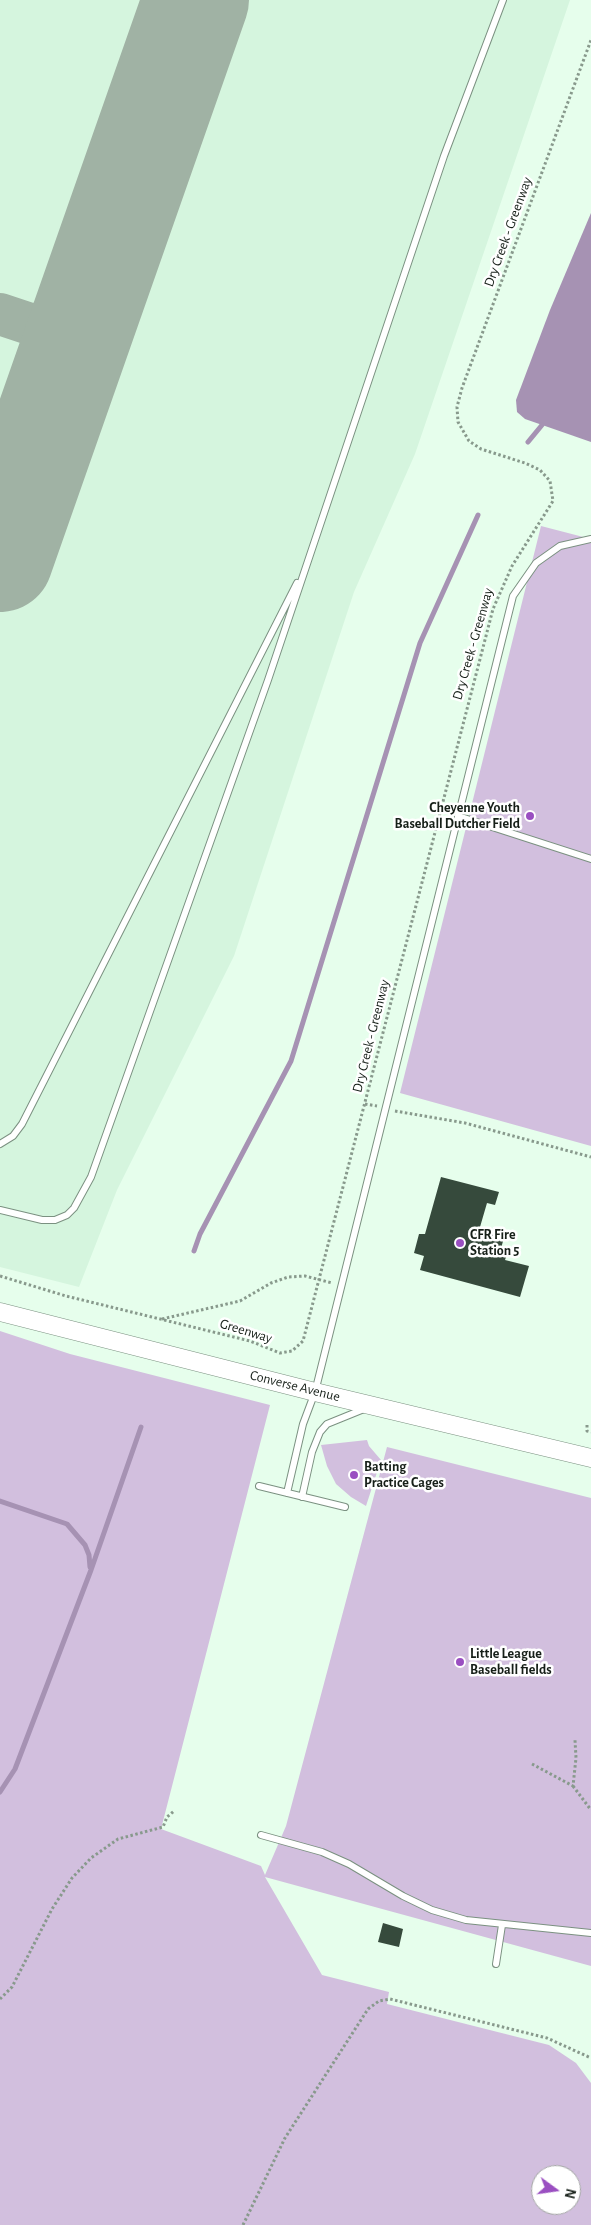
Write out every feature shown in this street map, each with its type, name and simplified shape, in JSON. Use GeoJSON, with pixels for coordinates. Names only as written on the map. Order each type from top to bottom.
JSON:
{"type":"FeatureCollection","features":[{"type":"Feature","properties":{"kind":"main road","name":"Converse Avenue"},"geometry":{"type":"LineString","coordinates":[[0,1312],[315,1392],[591,1458]]}},
{"type":"Feature","properties":{"kind":"lane"},"geometry":{"type":"LineString","coordinates":[[0,1210],[42,1220],[55,1220],[67,1215],[82,1197],[92,1176],[214,834],[444,156],[503,0]]}},
{"type":"Feature","properties":{"kind":"lane"},"geometry":{"type":"LineString","coordinates":[[287,1493],[303,1424],[315,1392],[514,596],[536,563],[560,546],[591,539]]}},
{"type":"Feature","properties":{"kind":"lane"},"geometry":{"type":"LineString","coordinates":[[0,1144],[13,1136],[22,1124],[306,564]]}},
{"type":"Feature","properties":{"kind":"lane"},"geometry":{"type":"LineString","coordinates":[[458,816],[591,860]]}},
{"type":"Feature","properties":{"kind":"lane"},"geometry":{"type":"LineString","coordinates":[[302,1496],[316,1438],[324,1426],[372,1406]]}},
{"type":"Feature","properties":{"kind":"lane"},"geometry":{"type":"LineString","coordinates":[[259,1486],[345,1507]]}},
{"type":"Feature","properties":{"kind":"lane"},"geometry":{"type":"LineString","coordinates":[[262,1835],[322,1852],[349,1864],[403,1896],[432,1910],[466,1920],[591,1933]]}},
{"type":"Feature","properties":{"kind":"lane"},"geometry":{"type":"LineString","coordinates":[[496,1964],[502,1924]]}},
{"type":"Feature","properties":{"kind":"path","name":"Dry Creek - Greenway"},"geometry":{"type":"LineString","coordinates":[[591,40],[457,407],[458,422],[469,441],[481,449],[525,463],[540,470],[550,481],[553,501],[512,566],[492,608],[365,1104],[465,1124],[591,1157]]}},
{"type":"Feature","properties":{"kind":"path","name":"Greenway"},"geometry":{"type":"LineString","coordinates":[[0,1276],[66,1296],[250,1342],[273,1352],[286,1353],[298,1347],[303,1341],[365,1104]]}},
{"type":"Feature","properties":{"kind":"path"},"geometry":{"type":"LineString","coordinates":[[160,1319],[240,1301],[271,1283],[288,1277],[305,1276],[340,1286]]}},
{"type":"Feature","properties":{"kind":"path"},"geometry":{"type":"LineString","coordinates":[[587,1425],[587,1431],[591,1432]]}},
{"type":"Feature","properties":{"kind":"path"},"geometry":{"type":"LineString","coordinates":[[573,1786],[576,1758],[575,1740]]}},
{"type":"Feature","properties":{"kind":"path"},"geometry":{"type":"LineString","coordinates":[[532,1764],[573,1786],[591,1810]]}},
{"type":"Feature","properties":{"kind":"path"},"geometry":{"type":"LineString","coordinates":[[0,1999],[12,1987],[52,1909],[72,1878],[91,1858],[118,1838],[163,1827],[167,1816],[174,1811]]}},
{"type":"Feature","properties":{"kind":"path"},"geometry":{"type":"LineString","coordinates":[[243,2225],[285,2138],[368,2009],[379,2001],[390,1999],[547,2038],[591,2058]]}},
{"type":"Feature","properties":{"kind":"shaded area"},"geometry":{"type":"Polygon","coordinates":[[[0,0],[570,0],[415,454],[354,592],[234,956],[117,1190],[79,1287],[0,1267],[0,0]]]}},
{"type":"Feature","properties":{"kind":"shaded area"},"geometry":{"type":"Polygon","coordinates":[[[591,213],[591,442],[525,419],[517,412],[516,400],[550,310],[591,213]]]}},
{"type":"Feature","properties":{"kind":"shaded area","name":"Cheyenne Youth Baseball Dutcher Field"},"geometry":{"type":"Polygon","coordinates":[[[541,526],[591,539],[591,1146],[400,1093],[541,526]]]}},
{"type":"Feature","properties":{"kind":"shaded area"},"geometry":{"type":"Polygon","coordinates":[[[0,1331],[70,1354],[270,1405],[161,1829],[261,1866],[265,1875],[286,1826],[387,1447],[591,1498],[591,1966],[265,1877],[322,1975],[389,1992],[387,2004],[549,2045],[576,2063],[591,2083],[591,2225],[0,2225],[0,1331]]]}},
{"type":"Feature","properties":{"kind":"shaded area","name":"Batting Practice Cages"},"geometry":{"type":"Polygon","coordinates":[[[367,1440],[369,1446],[381,1460],[366,1506],[351,1497],[336,1484],[327,1466],[321,1445],[367,1440]]]}},
{"type":"Feature","properties":{"kind":"building","name":"CFR Fire Station 5"},"geometry":{"type":"Polygon","coordinates":[[[441,1177],[499,1192],[495,1205],[487,1203],[480,1227],[505,1234],[500,1252],[507,1254],[505,1260],[529,1266],[520,1297],[420,1270],[424,1256],[414,1253],[419,1234],[425,1234],[441,1177]]]}},
{"type":"Feature","properties":{"kind":"building"},"geometry":{"type":"Polygon","coordinates":[[[383,1923],[403,1929],[399,1947],[378,1942],[383,1923]]]}},
{"type":"Feature","properties":{"kind":"waterway"},"geometry":{"type":"LineString","coordinates":[[528,442],[542,425]]}},
{"type":"Feature","properties":{"kind":"waterway"},"geometry":{"type":"LineString","coordinates":[[194,1251],[200,1234],[291,1061],[420,643],[478,515]]}},
{"type":"Feature","properties":{"kind":"waterway"},"geometry":{"type":"LineString","coordinates":[[0,1792],[15,1769],[91,1570],[141,1427]]}},
{"type":"Feature","properties":{"kind":"waterway"},"geometry":{"type":"LineString","coordinates":[[0,1501],[67,1524],[85,1545],[89,1555],[90,1567]]}},
{"type":"Feature","properties":{"kind":"taxiway"},"geometry":{"type":"LineString","coordinates":[[0,314],[27,323],[57,327],[69,324],[80,316],[95,288]]}},
{"type":"Feature","properties":{"kind":"runway"},"geometry":{"type":"LineString","coordinates":[[0,559],[196,0]]}},
{"type":"Feature","properties":{"kind":"place","name":"Cheyenne Youth Baseball Dutcher Field"},"geometry":{"type":"Point","coordinates":[530,816]}},
{"type":"Feature","properties":{"kind":"place","name":"CFR Fire Station 5"},"geometry":{"type":"Point","coordinates":[460,1243]}},
{"type":"Feature","properties":{"kind":"place","name":"Batting Practice Cages"},"geometry":{"type":"Point","coordinates":[354,1475]}},
{"type":"Feature","properties":{"kind":"place","name":"Little League Baseball fields"},"geometry":{"type":"Point","coordinates":[460,1662]}}]}
